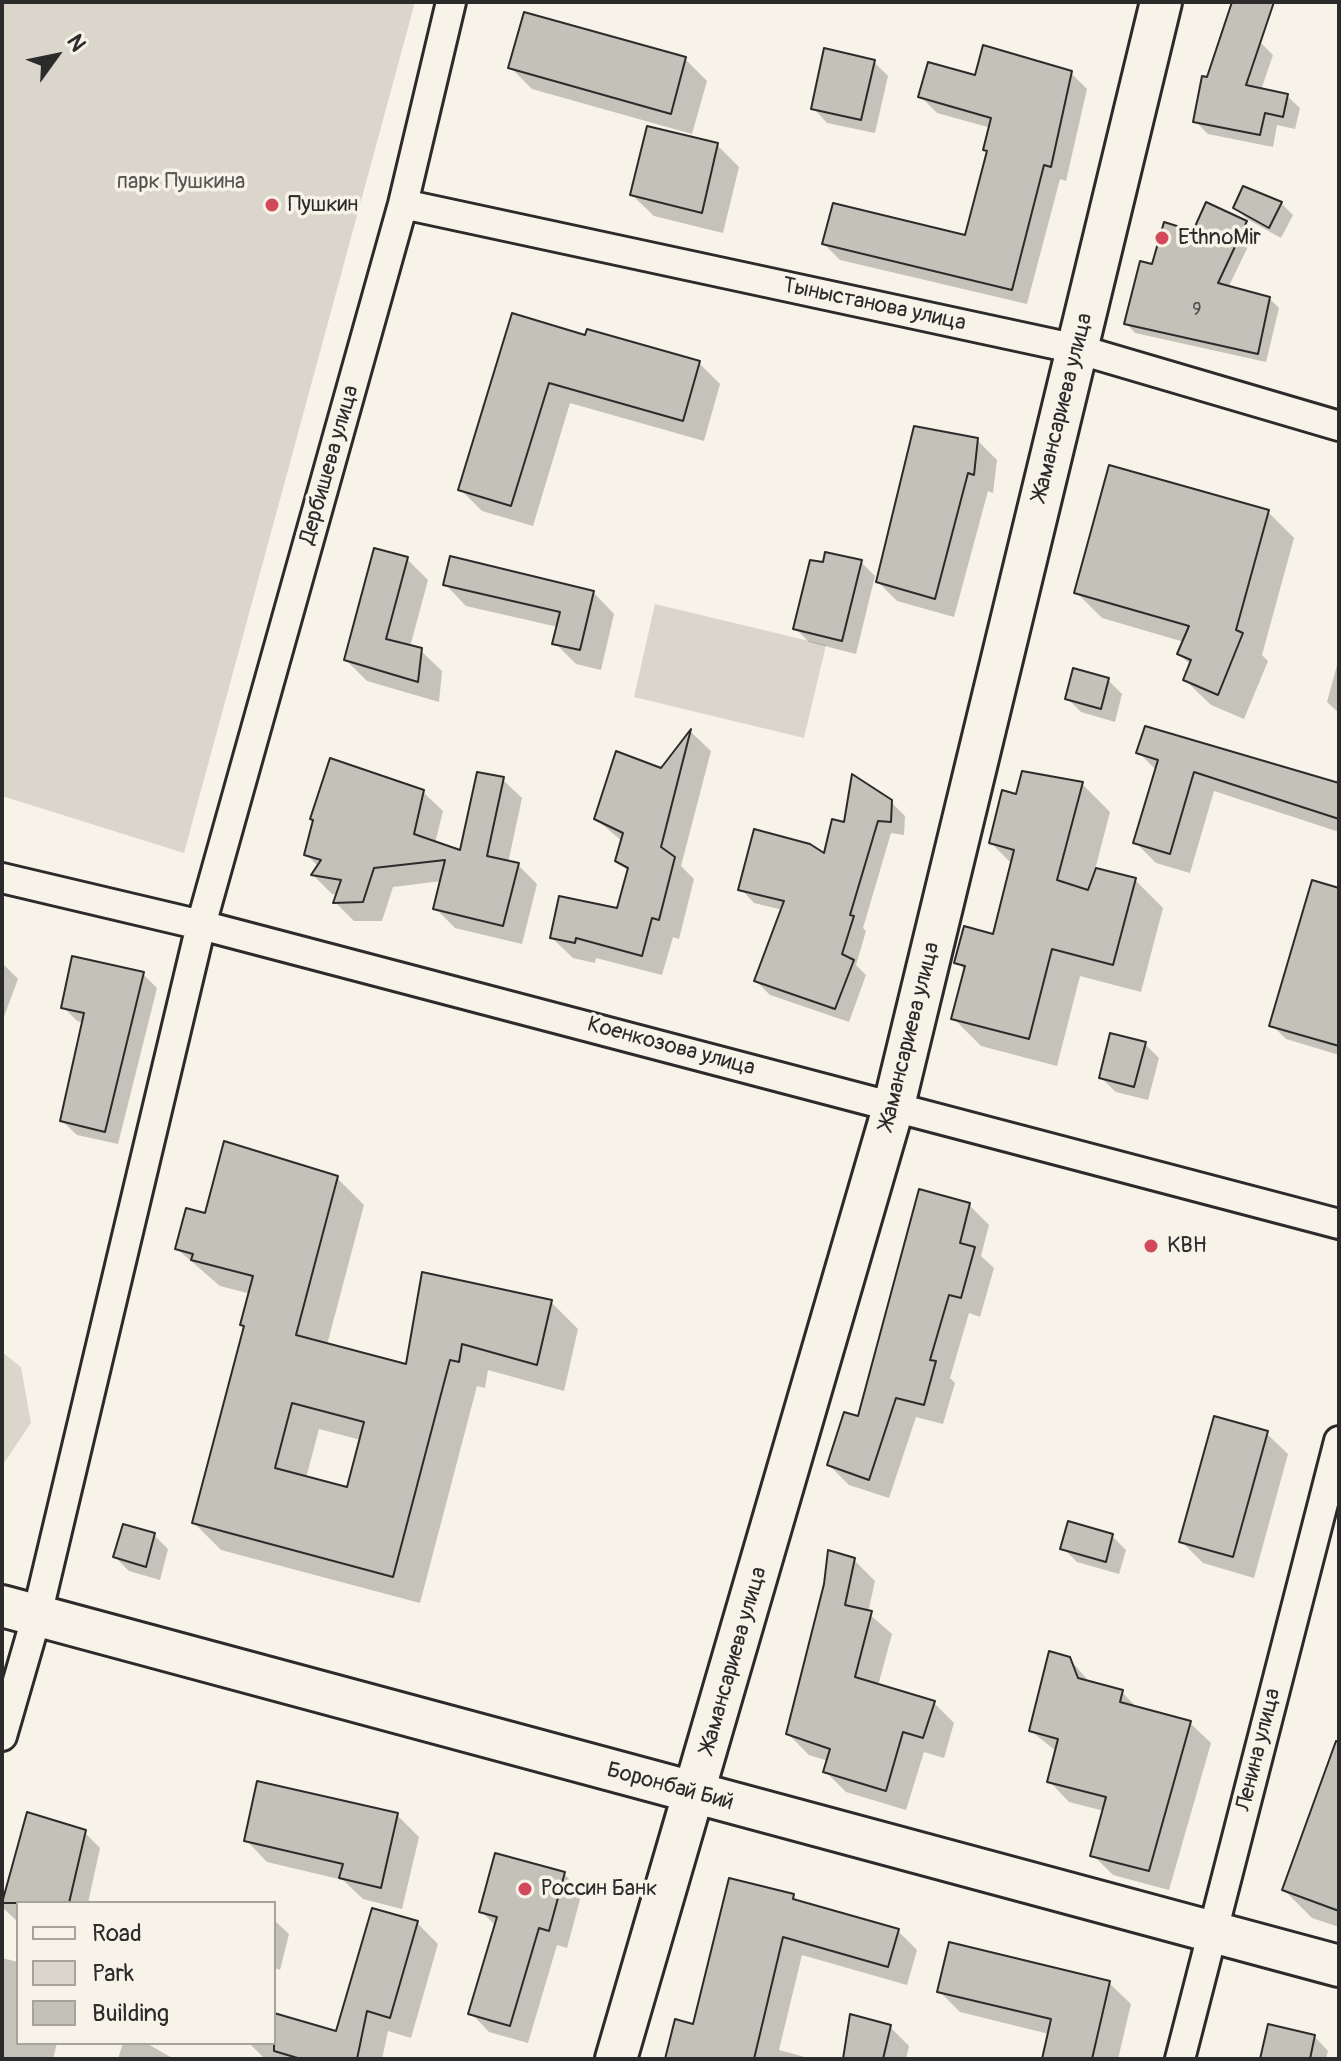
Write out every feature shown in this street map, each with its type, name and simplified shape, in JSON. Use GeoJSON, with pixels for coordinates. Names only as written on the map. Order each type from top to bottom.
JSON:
{"type":"FeatureCollection","features":[{"type":"Feature","properties":{"kind":"main road","name":"Жамансариева улица"},"geometry":{"type":"LineString","coordinates":[[616,2059],[894,1105],[1161,2]]}},
{"type":"Feature","properties":{"kind":"main road","name":"Боронбай Бий"},"geometry":{"type":"LineString","coordinates":[[19,1611],[1339,1966]]}},
{"type":"Feature","properties":{"kind":"street","name":"Дербишева улица"},"geometry":{"type":"LineString","coordinates":[[19,1611],[201,925],[403,204],[451,2]]}},
{"type":"Feature","properties":{"kind":"street","name":"Тыныстанова улица"},"geometry":{"type":"LineString","coordinates":[[403,204],[1077,349],[1339,426]]}},
{"type":"Feature","properties":{"kind":"street","name":"Коенкозова улица"},"geometry":{"type":"LineString","coordinates":[[2,878],[201,925],[1339,1224]]}},
{"type":"Feature","properties":{"kind":"street","name":"Ленина улица"},"geometry":{"type":"LineString","coordinates":[[1180,2059],[1339,1441]]}},
{"type":"Feature","properties":{"kind":"street"},"geometry":{"type":"LineString","coordinates":[[2,1736],[19,1611]]}},
{"type":"Feature","properties":{"kind":"green space","name":"парк Пушкина"},"geometry":{"type":"Polygon","coordinates":[[[2,2],[415,2],[184,853],[2,796],[2,2]]]}},
{"type":"Feature","properties":{"kind":"green space"},"geometry":{"type":"Polygon","coordinates":[[[655,604],[826,645],[804,738],[634,697],[655,604]]]}},
{"type":"Feature","properties":{"kind":"green space"},"geometry":{"type":"Polygon","coordinates":[[[2,1352],[21,1367],[31,1423],[2,1466],[2,1352]]]}},
{"type":"Feature","properties":{"kind":"building"},"geometry":{"type":"Polygon","coordinates":[[[1232,2],[1274,2],[1246,85],[1288,94],[1283,117],[1265,113],[1260,135],[1193,122],[1202,76],[1207,77],[1232,2]]]}},
{"type":"Feature","properties":{"kind":"building"},"geometry":{"type":"Polygon","coordinates":[[[524,12],[686,57],[671,114],[508,68],[524,12]]]}},
{"type":"Feature","properties":{"kind":"building"},"geometry":{"type":"Polygon","coordinates":[[[983,45],[1072,71],[1051,167],[1044,165],[1012,290],[822,244],[833,203],[965,235],[987,151],[983,150],[991,118],[918,97],[928,62],[975,75],[983,45]]]}},
{"type":"Feature","properties":{"kind":"building"},"geometry":{"type":"Polygon","coordinates":[[[824,48],[875,60],[861,120],[811,109],[824,48]]]}},
{"type":"Feature","properties":{"kind":"building"},"geometry":{"type":"Polygon","coordinates":[[[647,126],[718,143],[702,213],[630,195],[647,126]]]}},
{"type":"Feature","properties":{"kind":"building"},"geometry":{"type":"Polygon","coordinates":[[[1243,186],[1282,202],[1269,228],[1233,208],[1243,186]]]}},
{"type":"Feature","properties":{"kind":"building"},"geometry":{"type":"Polygon","coordinates":[[[1206,202],[1247,221],[1218,283],[1270,297],[1258,354],[1124,324],[1140,261],[1152,264],[1164,222],[1193,231],[1206,202]]]}},
{"type":"Feature","properties":{"kind":"building"},"geometry":{"type":"Polygon","coordinates":[[[512,313],[585,335],[587,329],[700,361],[683,421],[549,383],[511,506],[458,490],[512,313]]]}},
{"type":"Feature","properties":{"kind":"building"},"geometry":{"type":"Polygon","coordinates":[[[914,426],[978,438],[974,475],[968,473],[935,599],[876,582],[914,426]]]}},
{"type":"Feature","properties":{"kind":"building"},"geometry":{"type":"Polygon","coordinates":[[[1109,465],[1269,510],[1236,630],[1243,633],[1218,695],[1183,680],[1191,660],[1177,654],[1189,626],[1074,593],[1109,465]]]}},
{"type":"Feature","properties":{"kind":"building"},"geometry":{"type":"Polygon","coordinates":[[[374,548],[408,557],[386,639],[422,648],[418,682],[344,660],[374,548]]]}},
{"type":"Feature","properties":{"kind":"building"},"geometry":{"type":"Polygon","coordinates":[[[825,552],[862,560],[842,641],[793,629],[810,560],[823,562],[825,552]]]}},
{"type":"Feature","properties":{"kind":"building"},"geometry":{"type":"Polygon","coordinates":[[[450,556],[594,591],[580,650],[552,644],[560,612],[443,585],[450,556]]]}},
{"type":"Feature","properties":{"kind":"building"},"geometry":{"type":"Polygon","coordinates":[[[1073,668],[1109,678],[1101,709],[1065,699],[1073,668]]]}},
{"type":"Feature","properties":{"kind":"building"},"geometry":{"type":"Polygon","coordinates":[[[1145,726],[1339,783],[1339,819],[1194,772],[1170,854],[1133,843],[1158,760],[1136,753],[1145,726]]]}},
{"type":"Feature","properties":{"kind":"building"},"geometry":{"type":"Polygon","coordinates":[[[691,729],[661,847],[675,857],[659,920],[652,918],[642,956],[576,938],[575,943],[550,938],[559,896],[617,908],[628,868],[615,861],[623,833],[594,819],[616,751],[661,768],[691,729]]]}},
{"type":"Feature","properties":{"kind":"building"},"geometry":{"type":"Polygon","coordinates":[[[330,758],[424,790],[414,834],[460,850],[477,772],[504,777],[487,856],[519,863],[503,926],[433,909],[445,860],[374,868],[363,902],[333,903],[341,880],[311,875],[321,860],[304,855],[313,820],[310,819],[330,758]]]}},
{"type":"Feature","properties":{"kind":"building"},"geometry":{"type":"Polygon","coordinates":[[[1022,771],[1083,782],[1057,880],[1088,890],[1096,868],[1136,878],[1113,965],[1052,949],[1029,1039],[951,1019],[965,966],[954,963],[964,926],[993,934],[1014,850],[989,843],[1002,790],[1016,794],[1022,771]]]}},
{"type":"Feature","properties":{"kind":"building"},"geometry":{"type":"Polygon","coordinates":[[[852,774],[892,800],[891,822],[878,821],[850,915],[854,916],[842,954],[854,960],[835,1009],[754,981],[784,901],[738,890],[754,829],[810,844],[824,853],[832,819],[844,822],[852,774]]]}},
{"type":"Feature","properties":{"kind":"building"},"geometry":{"type":"Polygon","coordinates":[[[1312,880],[1339,888],[1339,1046],[1269,1026],[1312,880]]]}},
{"type":"Feature","properties":{"kind":"building"},"geometry":{"type":"Polygon","coordinates":[[[72,956],[144,972],[105,1132],[60,1121],[84,1013],[61,1008],[72,956]]]}},
{"type":"Feature","properties":{"kind":"building"},"geometry":{"type":"Polygon","coordinates":[[[1110,1033],[1146,1042],[1134,1087],[1099,1078],[1110,1033]]]}},
{"type":"Feature","properties":{"kind":"building"},"geometry":{"type":"Polygon","coordinates":[[[224,1141],[338,1176],[296,1335],[406,1364],[422,1272],[552,1300],[537,1365],[462,1344],[459,1362],[450,1360],[393,1577],[192,1523],[244,1326],[240,1325],[253,1276],[191,1260],[193,1254],[175,1249],[186,1208],[205,1213],[224,1141]],[[292,1403],[275,1468],[347,1487],[364,1422],[292,1403]]]}},
{"type":"Feature","properties":{"kind":"building"},"geometry":{"type":"Polygon","coordinates":[[[919,1189],[970,1203],[960,1243],[975,1247],[961,1298],[949,1295],[930,1360],[936,1361],[924,1405],[896,1398],[869,1480],[827,1465],[844,1412],[858,1416],[919,1189]]]}},
{"type":"Feature","properties":{"kind":"building"},"geometry":{"type":"Polygon","coordinates":[[[1214,1416],[1268,1431],[1233,1557],[1179,1542],[1214,1416]]]}},
{"type":"Feature","properties":{"kind":"building"},"geometry":{"type":"Polygon","coordinates":[[[1068,1521],[1113,1534],[1106,1562],[1060,1549],[1068,1521]]]}},
{"type":"Feature","properties":{"kind":"building"},"geometry":{"type":"Polygon","coordinates":[[[123,1524],[155,1533],[146,1567],[113,1557],[123,1524]]]}},
{"type":"Feature","properties":{"kind":"building"},"geometry":{"type":"Polygon","coordinates":[[[828,1550],[855,1558],[845,1605],[872,1611],[855,1677],[935,1701],[923,1738],[903,1732],[886,1791],[823,1772],[830,1749],[786,1734],[824,1584],[828,1550]]]}},
{"type":"Feature","properties":{"kind":"building"},"geometry":{"type":"Polygon","coordinates":[[[1049,1651],[1070,1657],[1078,1678],[1123,1690],[1120,1702],[1191,1721],[1149,1871],[1090,1856],[1106,1797],[1047,1782],[1058,1739],[1029,1731],[1049,1651]]]}},
{"type":"Feature","properties":{"kind":"building"},"geometry":{"type":"Polygon","coordinates":[[[1336,1741],[1339,1742],[1339,1911],[1282,1890],[1336,1741]]]}},
{"type":"Feature","properties":{"kind":"building"},"geometry":{"type":"Polygon","coordinates":[[[257,1781],[398,1813],[381,1888],[339,1878],[343,1864],[244,1841],[257,1781]]]}},
{"type":"Feature","properties":{"kind":"building"},"geometry":{"type":"Polygon","coordinates":[[[27,1812],[86,1830],[69,1901],[2,1903],[27,1812]]]}},
{"type":"Feature","properties":{"kind":"building"},"geometry":{"type":"Polygon","coordinates":[[[495,1853],[565,1872],[549,1931],[539,1928],[510,2026],[468,2014],[497,1917],[479,1912],[495,1853]]]}},
{"type":"Feature","properties":{"kind":"building"},"geometry":{"type":"Polygon","coordinates":[[[729,1878],[794,1894],[793,1899],[899,1929],[888,1967],[783,1937],[754,2059],[665,2059],[675,2019],[693,2024],[729,1878]]]}},
{"type":"Feature","properties":{"kind":"building"},"geometry":{"type":"Polygon","coordinates":[[[372,1908],[418,1921],[390,2018],[367,2011],[357,2059],[301,2059],[274,2051],[276,2014],[336,2031],[372,1908]]]}},
{"type":"Feature","properties":{"kind":"building"},"geometry":{"type":"Polygon","coordinates":[[[949,1942],[1110,1981],[1092,2059],[1042,2059],[1051,2019],[937,1992],[949,1942]]]}},
{"type":"Feature","properties":{"kind":"building"},"geometry":{"type":"Polygon","coordinates":[[[850,2014],[891,2025],[883,2059],[843,2059],[850,2014]]]}},
{"type":"Feature","properties":{"kind":"building"},"geometry":{"type":"Polygon","coordinates":[[[1268,2024],[1315,2035],[1310,2059],[1260,2059],[1268,2024]]]}},
{"type":"Feature","properties":{"kind":"place","name":"Пушкин"},"geometry":{"type":"Point","coordinates":[272,205]}},
{"type":"Feature","properties":{"kind":"place","name":"EthnoMir"},"geometry":{"type":"Point","coordinates":[1162,238]}},
{"type":"Feature","properties":{"kind":"place","name":"KBH"},"geometry":{"type":"Point","coordinates":[1151,1246]}},
{"type":"Feature","properties":{"kind":"place","name":"Россин Банк"},"geometry":{"type":"Point","coordinates":[525,1889]}}]}
